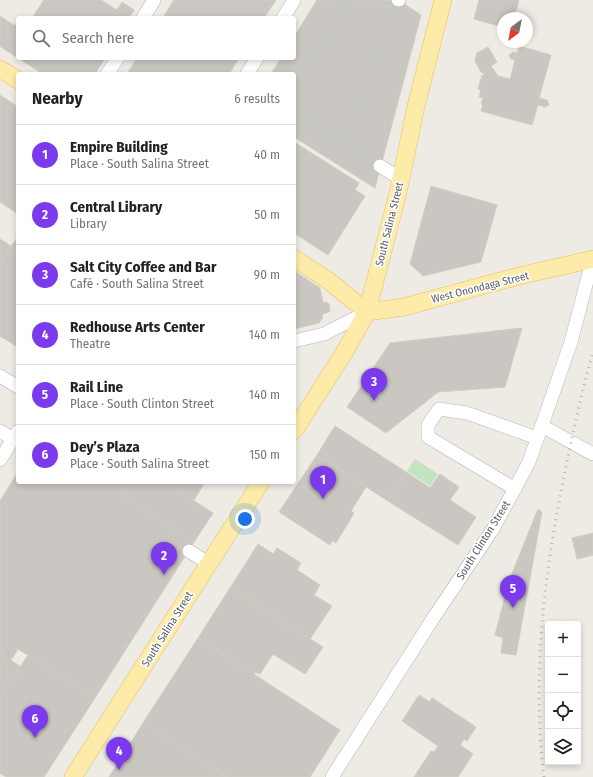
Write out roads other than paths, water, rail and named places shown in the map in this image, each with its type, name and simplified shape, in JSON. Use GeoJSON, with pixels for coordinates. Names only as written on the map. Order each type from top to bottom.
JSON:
{"type":"FeatureCollection","features":[{"type":"Feature","properties":{"kind":"main road","name":"South Salina Street"},"geometry":{"type":"LineString","coordinates":[[296,427],[344,353],[367,312],[401,179],[416,106],[442,0]]}},
{"type":"Feature","properties":{"kind":"main road"},"geometry":{"type":"LineString","coordinates":[[0,69],[16,79]]}},
{"type":"Feature","properties":{"kind":"main road"},"geometry":{"type":"LineString","coordinates":[[296,259],[329,281],[367,312]]}},
{"type":"Feature","properties":{"kind":"main road","name":"West Onondaga Street"},"geometry":{"type":"LineString","coordinates":[[367,312],[404,307],[519,276],[593,261]]}},
{"type":"Feature","properties":{"kind":"main road","name":"South Salina Street"},"geometry":{"type":"LineString","coordinates":[[73,777],[260,484]]}},
{"type":"Feature","properties":{"kind":"street"},"geometry":{"type":"LineString","coordinates":[[144,16],[154,0]]}},
{"type":"Feature","properties":{"kind":"street"},"geometry":{"type":"LineString","coordinates":[[284,16],[294,0]]}},
{"type":"Feature","properties":{"kind":"street"},"geometry":{"type":"LineString","coordinates":[[108,72],[117,60]]}},
{"type":"Feature","properties":{"kind":"street"},"geometry":{"type":"LineString","coordinates":[[248,72],[256,60]]}},
{"type":"Feature","properties":{"kind":"street"},"geometry":{"type":"LineString","coordinates":[[380,166],[401,179]]}},
{"type":"Feature","properties":{"kind":"street","name":"South Clinton Street"},"geometry":{"type":"LineString","coordinates":[[336,776],[449,593],[493,529],[529,462],[570,342],[593,261]]}},
{"type":"Feature","properties":{"kind":"street"},"geometry":{"type":"LineString","coordinates":[[296,341],[324,334],[367,312]]}},
{"type":"Feature","properties":{"kind":"street"},"geometry":{"type":"LineString","coordinates":[[0,376],[16,386]]}},
{"type":"Feature","properties":{"kind":"street"},"geometry":{"type":"LineString","coordinates":[[514,489],[428,437],[428,426],[439,409],[467,413],[540,432],[592,450]]}},
{"type":"Feature","properties":{"kind":"street"},"geometry":{"type":"LineString","coordinates":[[0,431],[15,435],[0,460]]}},
{"type":"Feature","properties":{"kind":"street"},"geometry":{"type":"LineString","coordinates":[[189,551],[208,564]]}},
{"type":"Feature","properties":{"kind":"tunnel"},"geometry":{"type":"LineString","coordinates":[[296,85],[348,0]]}},
{"type":"Feature","properties":{"kind":"tunnel"},"geometry":{"type":"LineString","coordinates":[[346,145],[387,14],[398,0]]}},
{"type":"Feature","properties":{"kind":"tunnel"},"geometry":{"type":"LineString","coordinates":[[296,112],[380,166]]}},
{"type":"Feature","properties":{"kind":"railway"},"geometry":{"type":"LineString","coordinates":[[544,777],[540,738],[539,699],[542,621],[546,582],[558,505],[575,423],[593,352]]}},
{"type":"Feature","properties":{"kind":"place","name":"Salt City Coffee and Bar"},"geometry":{"type":"Point","coordinates":[374,401]}},
{"type":"Feature","properties":{"kind":"place","name":"Empire Building"},"geometry":{"type":"Point","coordinates":[323,499]}},
{"type":"Feature","properties":{"kind":"place","name":"Central Library"},"geometry":{"type":"Point","coordinates":[164,575]}},
{"type":"Feature","properties":{"kind":"place","name":"Rail Line"},"geometry":{"type":"Point","coordinates":[513,608]}},
{"type":"Feature","properties":{"kind":"place","name":"Dey’s Plaza"},"geometry":{"type":"Point","coordinates":[35,738]}},
{"type":"Feature","properties":{"kind":"place","name":"Redhouse Arts Center"},"geometry":{"type":"Point","coordinates":[119,770]}}]}
